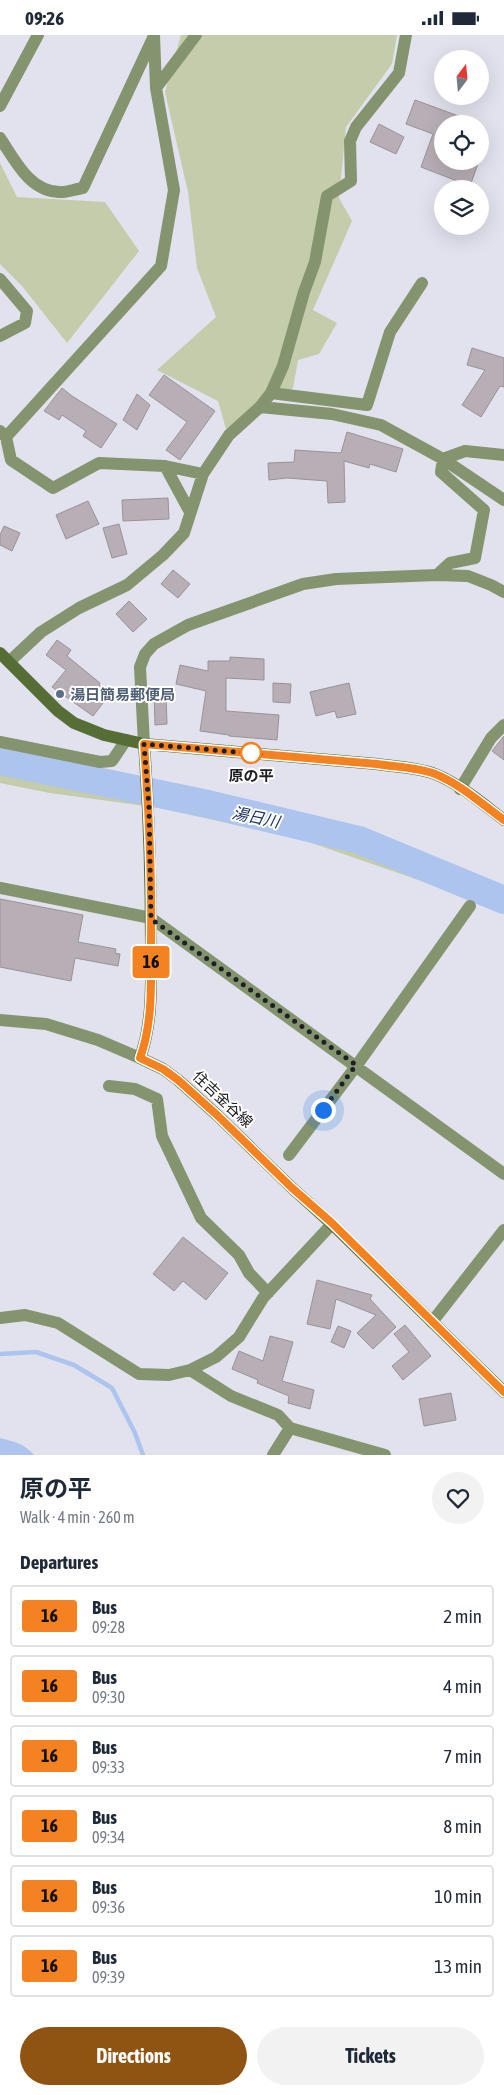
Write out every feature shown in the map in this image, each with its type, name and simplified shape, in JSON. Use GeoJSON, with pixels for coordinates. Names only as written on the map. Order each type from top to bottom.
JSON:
{"type":"FeatureCollection","features":[{"type":"Feature","properties":{"kind":"main road"},"geometry":{"type":"LineString","coordinates":[[4,657],[58,711],[74,723],[104,735],[144,744],[404,768],[435,774],[504,820]]}},
{"type":"Feature","properties":{"kind":"main road"},"geometry":{"type":"LineString","coordinates":[[140,1058],[146,1038],[151,1004],[149,807],[144,744]]}},
{"type":"Feature","properties":{"kind":"main road","name":"住吉金谷線"},"geometry":{"type":"LineString","coordinates":[[140,1058],[163,1069],[178,1080],[332,1223],[504,1392]]}},
{"type":"Feature","properties":{"kind":"street"},"geometry":{"type":"LineString","coordinates":[[0,107],[38,35]]}},
{"type":"Feature","properties":{"kind":"street"},"geometry":{"type":"LineString","coordinates":[[156,88],[196,35]]}},
{"type":"Feature","properties":{"kind":"street"},"geometry":{"type":"LineString","coordinates":[[4,657],[40,631],[79,608],[127,585],[164,555],[184,533],[203,474],[229,435],[260,407],[271,393],[284,366],[304,292],[315,262],[327,196],[351,181],[350,141],[356,127],[399,73],[406,35]]}},
{"type":"Feature","properties":{"kind":"street"},"geometry":{"type":"LineString","coordinates":[[154,36],[156,88],[174,190],[161,266],[3,434],[11,460],[53,488],[99,463],[165,465],[203,474]]}},
{"type":"Feature","properties":{"kind":"street"},"geometry":{"type":"LineString","coordinates":[[0,138],[27,179],[39,186],[59,193],[82,188],[154,36]]}},
{"type":"Feature","properties":{"kind":"street"},"geometry":{"type":"LineString","coordinates":[[0,279],[27,311],[25,323],[0,336]]}},
{"type":"Feature","properties":{"kind":"street"},"geometry":{"type":"LineString","coordinates":[[271,393],[367,405],[390,332],[422,283]]}},
{"type":"Feature","properties":{"kind":"street"},"geometry":{"type":"LineString","coordinates":[[260,407],[332,414],[381,425],[443,459],[504,500]]}},
{"type":"Feature","properties":{"kind":"street"},"geometry":{"type":"LineString","coordinates":[[443,459],[465,451],[504,455]]}},
{"type":"Feature","properties":{"kind":"street"},"geometry":{"type":"LineString","coordinates":[[436,575],[450,563],[475,557],[484,510],[441,472],[443,459]]}},
{"type":"Feature","properties":{"kind":"street"},"geometry":{"type":"LineString","coordinates":[[165,465],[190,513]]}},
{"type":"Feature","properties":{"kind":"street"},"geometry":{"type":"LineString","coordinates":[[144,744],[140,667],[145,654],[154,644],[188,625],[303,584],[336,579],[436,575],[468,577],[504,592]]}},
{"type":"Feature","properties":{"kind":"street"},"geometry":{"type":"LineString","coordinates":[[460,789],[491,738],[504,725]]}},
{"type":"Feature","properties":{"kind":"street"},"geometry":{"type":"LineString","coordinates":[[0,741],[100,762],[112,761],[126,740]]}},
{"type":"Feature","properties":{"kind":"street"},"geometry":{"type":"LineString","coordinates":[[0,888],[151,919],[356,1065],[504,1174]]}},
{"type":"Feature","properties":{"kind":"street"},"geometry":{"type":"LineString","coordinates":[[289,1155],[470,906]]}},
{"type":"Feature","properties":{"kind":"street"},"geometry":{"type":"LineString","coordinates":[[0,1020],[46,1024],[98,1039],[140,1058]]}},
{"type":"Feature","properties":{"kind":"street"},"geometry":{"type":"LineString","coordinates":[[109,1086],[135,1089],[157,1099],[162,1136],[201,1218],[239,1255],[248,1273],[268,1293]]}},
{"type":"Feature","properties":{"kind":"street"},"geometry":{"type":"LineString","coordinates":[[0,1318],[26,1315],[58,1323],[139,1374],[169,1375],[190,1370],[216,1357],[239,1337],[268,1293],[332,1223]]}},
{"type":"Feature","properties":{"kind":"street"},"geometry":{"type":"LineString","coordinates":[[432,1322],[504,1230]]}},
{"type":"Feature","properties":{"kind":"street"},"geometry":{"type":"LineString","coordinates":[[190,1370],[231,1396],[278,1415],[290,1428],[385,1455]]}},
{"type":"Feature","properties":{"kind":"street"},"geometry":{"type":"LineString","coordinates":[[273,1455],[290,1428]]}},
{"type":"Feature","properties":{"kind":"green space"},"geometry":{"type":"Polygon","coordinates":[[[181,35],[397,35],[392,64],[346,127],[339,198],[352,221],[313,310],[337,323],[319,354],[298,360],[293,388],[226,429],[218,401],[157,370],[216,317],[197,268],[188,192],[165,92],[181,35]]]}},
{"type":"Feature","properties":{"kind":"green space"},"geometry":{"type":"Polygon","coordinates":[[[0,163],[17,197],[105,202],[139,251],[67,343],[22,286],[0,264],[0,163]]]}},
{"type":"Feature","properties":{"kind":"green space"},"geometry":{"type":"Polygon","coordinates":[[[0,750],[109,773],[181,791],[250,802],[356,828],[504,889],[504,914],[427,883],[303,840],[160,808],[50,793],[0,783],[0,750]]]}},
{"type":"Feature","properties":{"kind":"water"},"geometry":{"type":"Polygon","coordinates":[[[0,1438],[23,1446],[34,1455],[0,1455],[0,1438]]]}},
{"type":"Feature","properties":{"kind":"building"},"geometry":{"type":"Polygon","coordinates":[[[415,100],[456,115],[434,115],[434,170],[476,170],[472,180],[455,180],[421,167],[433,134],[406,124],[415,100]]]}},
{"type":"Feature","properties":{"kind":"building"},"geometry":{"type":"Polygon","coordinates":[[[379,124],[404,137],[396,154],[370,142],[379,124]]]}},
{"type":"Feature","properties":{"kind":"building"},"geometry":{"type":"Polygon","coordinates":[[[472,348],[504,358],[504,387],[500,386],[481,417],[462,405],[485,370],[467,365],[472,348]]]}},
{"type":"Feature","properties":{"kind":"building"},"geometry":{"type":"Polygon","coordinates":[[[164,375],[215,411],[180,460],[166,450],[187,422],[149,395],[164,375]]]}},
{"type":"Feature","properties":{"kind":"building"},"geometry":{"type":"Polygon","coordinates":[[[62,388],[117,424],[101,448],[83,436],[86,431],[62,415],[59,420],[44,411],[62,388]]]}},
{"type":"Feature","properties":{"kind":"building"},"geometry":{"type":"Polygon","coordinates":[[[137,394],[150,405],[137,430],[123,420],[137,394]]]}},
{"type":"Feature","properties":{"kind":"building"},"geometry":{"type":"Polygon","coordinates":[[[347,432],[403,449],[396,472],[370,464],[369,468],[344,461],[345,502],[328,503],[327,481],[287,478],[269,480],[268,463],[294,462],[295,450],[341,453],[347,432]]]}},
{"type":"Feature","properties":{"kind":"building"},"geometry":{"type":"Polygon","coordinates":[[[168,498],[169,519],[123,521],[122,500],[168,498]]]}},
{"type":"Feature","properties":{"kind":"building"},"geometry":{"type":"Polygon","coordinates":[[[88,501],[99,524],[66,539],[56,515],[88,501]]]}},
{"type":"Feature","properties":{"kind":"building"},"geometry":{"type":"Polygon","coordinates":[[[119,524],[127,554],[112,558],[103,528],[119,524]]]}},
{"type":"Feature","properties":{"kind":"building"},"geometry":{"type":"Polygon","coordinates":[[[4,526],[20,533],[12,551],[0,545],[0,535],[4,526]]]}},
{"type":"Feature","properties":{"kind":"building"},"geometry":{"type":"Polygon","coordinates":[[[173,570],[190,584],[178,598],[161,584],[173,570]]]}},
{"type":"Feature","properties":{"kind":"building"},"geometry":{"type":"Polygon","coordinates":[[[129,601],[147,619],[133,632],[116,614],[129,601]]]}},
{"type":"Feature","properties":{"kind":"building"},"geometry":{"type":"Polygon","coordinates":[[[57,640],[71,650],[67,656],[100,683],[99,685],[110,694],[93,716],[52,687],[66,670],[46,655],[57,640]]]}},
{"type":"Feature","properties":{"kind":"building"},"geometry":{"type":"Polygon","coordinates":[[[230,657],[264,659],[264,680],[226,678],[226,711],[279,715],[277,740],[229,736],[200,731],[206,691],[176,684],[180,665],[208,671],[208,661],[230,661],[230,657]]]}},
{"type":"Feature","properties":{"kind":"building"},"geometry":{"type":"Polygon","coordinates":[[[273,683],[291,684],[290,703],[273,702],[273,683]]]}},
{"type":"Feature","properties":{"kind":"building"},"geometry":{"type":"Polygon","coordinates":[[[349,683],[356,714],[337,718],[335,711],[316,716],[310,692],[349,683]]]}},
{"type":"Feature","properties":{"kind":"building"},"geometry":{"type":"Polygon","coordinates":[[[154,693],[166,693],[167,724],[155,725],[154,693]]]}},
{"type":"Feature","properties":{"kind":"building"},"geometry":{"type":"Polygon","coordinates":[[[504,736],[504,760],[492,751],[504,736]]]}},
{"type":"Feature","properties":{"kind":"building"},"geometry":{"type":"Polygon","coordinates":[[[0,899],[83,915],[78,942],[116,949],[115,953],[120,954],[118,966],[75,958],[71,981],[0,967],[0,899]]]}},
{"type":"Feature","properties":{"kind":"building"},"geometry":{"type":"Polygon","coordinates":[[[183,1237],[228,1273],[206,1300],[183,1281],[174,1291],[153,1274],[183,1237]]]}},
{"type":"Feature","properties":{"kind":"building"},"geometry":{"type":"Polygon","coordinates":[[[317,1280],[372,1295],[370,1299],[396,1327],[373,1349],[357,1333],[376,1315],[336,1299],[330,1329],[307,1324],[317,1280]]]}},
{"type":"Feature","properties":{"kind":"building"},"geometry":{"type":"Polygon","coordinates":[[[405,1325],[431,1356],[403,1380],[392,1366],[409,1352],[394,1334],[405,1325]]]}},
{"type":"Feature","properties":{"kind":"building"},"geometry":{"type":"Polygon","coordinates":[[[338,1326],[351,1331],[344,1348],[331,1342],[338,1326]]]}},
{"type":"Feature","properties":{"kind":"building"},"geometry":{"type":"Polygon","coordinates":[[[270,1336],[293,1342],[282,1381],[314,1390],[310,1409],[288,1403],[289,1396],[257,1383],[258,1380],[232,1369],[239,1351],[263,1361],[270,1336]]]}},
{"type":"Feature","properties":{"kind":"building"},"geometry":{"type":"Polygon","coordinates":[[[451,1393],[456,1420],[424,1426],[419,1399],[451,1393]]]}},
{"type":"Feature","properties":{"kind":"waterway","name":"湯日川"},"geometry":{"type":"LineString","coordinates":[[0,761],[208,804],[359,840],[504,900]]}},
{"type":"Feature","properties":{"kind":"waterway"},"geometry":{"type":"LineString","coordinates":[[0,1354],[36,1352],[74,1365],[112,1388],[135,1433],[143,1455]]}},
{"type":"Feature","properties":{"kind":"bus line","name":"16"},"geometry":{"type":"LineString","coordinates":[[504,820],[435,774],[414,769],[377,764],[144,744],[149,807],[151,1004],[146,1038],[140,1058],[163,1069],[178,1080],[217,1115],[291,1187],[332,1223],[371,1264],[504,1392]]}},
{"type":"Feature","properties":{"kind":"place","name":"湯日簡易郵便局"},"geometry":{"type":"Point","coordinates":[60,694]}},
{"type":"Feature","properties":{"kind":"place","name":"原の平"},"geometry":{"type":"Point","coordinates":[251,753]}},
{"type":"Feature","properties":{"kind":"route"},"geometry":{"type":"LineString","coordinates":[[251,753],[260,754],[144,744],[149,807],[151,919],[356,1065],[323,1110]]}}]}
